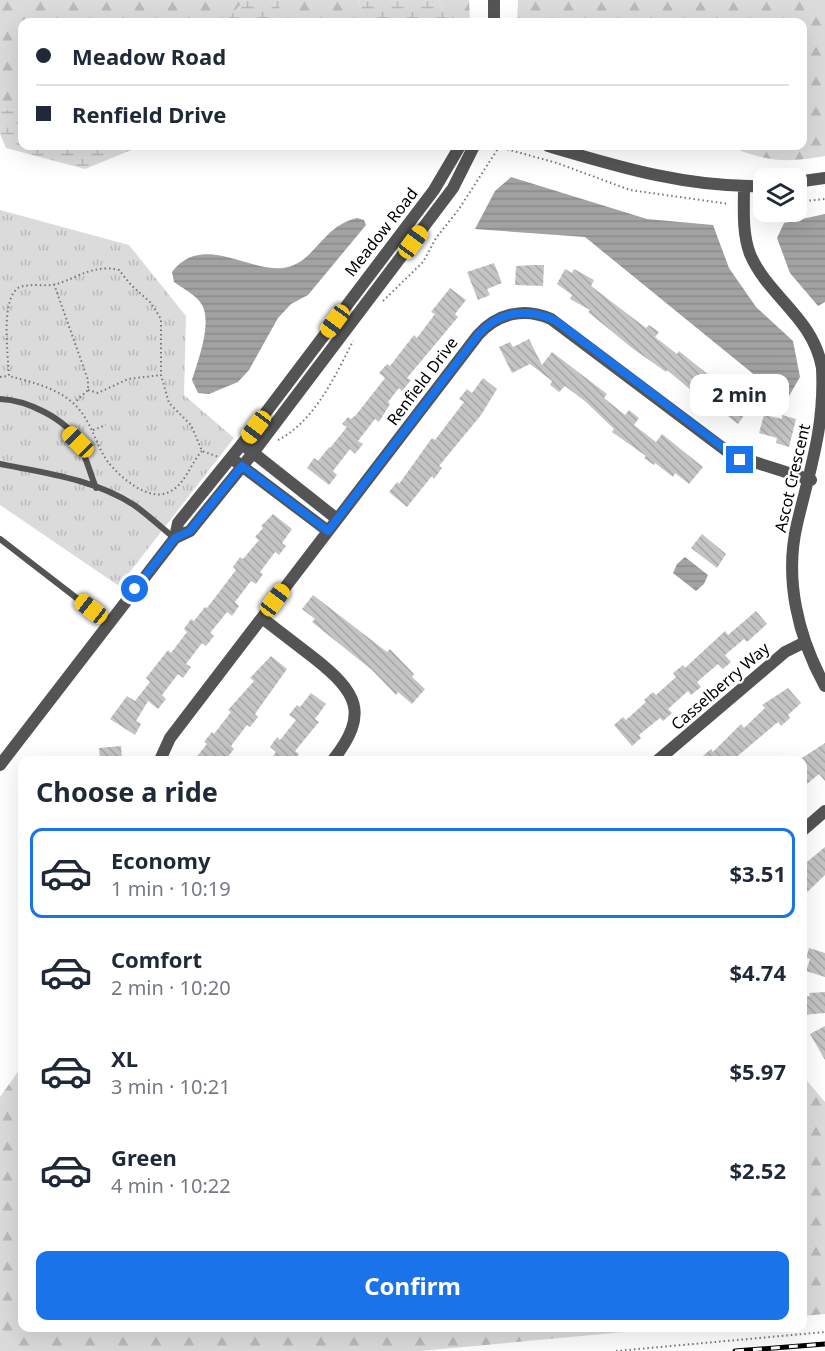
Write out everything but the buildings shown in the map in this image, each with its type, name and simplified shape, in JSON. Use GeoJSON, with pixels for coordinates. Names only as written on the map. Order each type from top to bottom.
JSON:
{"type":"FeatureCollection","features":[{"type":"Feature","properties":{"kind":"street"},"geometry":{"type":"LineString","coordinates":[[494,0],[494,18]]}},
{"type":"Feature","properties":{"kind":"street","name":"Meadow Road"},"geometry":{"type":"LineString","coordinates":[[0,765],[175,538],[178,523],[225,457],[242,444],[434,190],[458,150]]}},
{"type":"Feature","properties":{"kind":"street","name":"Meadow Road"},"geometry":{"type":"LineString","coordinates":[[175,538],[190,531],[253,453],[453,188],[472,150]]}},
{"type":"Feature","properties":{"kind":"street"},"geometry":{"type":"LineString","coordinates":[[562,150],[636,172],[753,186]]}},
{"type":"Feature","properties":{"kind":"street"},"geometry":{"type":"LineString","coordinates":[[807,180],[825,178]]}},
{"type":"Feature","properties":{"kind":"street","name":"Ascot Crescent"},"geometry":{"type":"LineString","coordinates":[[744,186],[745,237],[749,251],[760,271],[805,325],[815,345],[823,370],[822,427],[811,480],[797,525],[793,556],[793,590],[806,642],[825,686]]}},
{"type":"Feature","properties":{"kind":"street","name":"Renfield Drive"},"geometry":{"type":"LineString","coordinates":[[162,756],[170,738],[328,531],[482,331],[498,319],[517,312],[537,313],[556,321],[732,455],[811,480]]}},
{"type":"Feature","properties":{"kind":"street"},"geometry":{"type":"LineString","coordinates":[[242,444],[338,519]]}},
{"type":"Feature","properties":{"kind":"street"},"geometry":{"type":"LineString","coordinates":[[225,457],[242,466],[328,531]]}},
{"type":"Feature","properties":{"kind":"street"},"geometry":{"type":"LineString","coordinates":[[262,618],[336,675],[348,688],[354,704],[355,722],[350,738],[340,756]]}},
{"type":"Feature","properties":{"kind":"street","name":"Casselberry Way"},"geometry":{"type":"LineString","coordinates":[[663,756],[786,651],[806,642]]}},
{"type":"Feature","properties":{"kind":"street"},"geometry":{"type":"LineString","coordinates":[[807,827],[825,811]]}},
{"type":"Feature","properties":{"kind":"lane"},"geometry":{"type":"LineString","coordinates":[[0,399],[18,400],[58,421],[78,442],[96,488]]}},
{"type":"Feature","properties":{"kind":"lane"},"geometry":{"type":"LineString","coordinates":[[0,464],[69,478],[96,488],[134,505],[175,538]]}},
{"type":"Feature","properties":{"kind":"lane"},"geometry":{"type":"LineString","coordinates":[[0,539],[109,623]]}},
{"type":"Feature","properties":{"kind":"path"},"geometry":{"type":"LineString","coordinates":[[378,306],[423,262],[436,238],[459,209],[497,150]]}},
{"type":"Feature","properties":{"kind":"path"},"geometry":{"type":"LineString","coordinates":[[510,150],[557,163],[630,190],[729,204]]}},
{"type":"Feature","properties":{"kind":"path"},"geometry":{"type":"LineString","coordinates":[[807,201],[825,199]]}},
{"type":"Feature","properties":{"kind":"path"},"geometry":{"type":"LineString","coordinates":[[9,376],[3,330],[7,298],[13,290],[23,286],[54,284],[108,267],[119,270],[130,285],[151,303],[161,319],[161,375],[169,403],[190,425],[202,452]]}},
{"type":"Feature","properties":{"kind":"path"},"geometry":{"type":"LineString","coordinates":[[54,284],[88,380],[88,390],[74,403]]}},
{"type":"Feature","properties":{"kind":"path"},"geometry":{"type":"LineString","coordinates":[[275,441],[290,430],[329,389],[357,334]]}},
{"type":"Feature","properties":{"kind":"path"},"geometry":{"type":"LineString","coordinates":[[88,390],[103,393],[128,379],[161,375]]}},
{"type":"Feature","properties":{"kind":"path"},"geometry":{"type":"LineString","coordinates":[[0,377],[9,376],[44,386],[74,403],[93,430],[109,462],[137,487],[150,493],[172,491],[202,452]]}},
{"type":"Feature","properties":{"kind":"path"},"geometry":{"type":"LineString","coordinates":[[93,430],[106,425]]}},
{"type":"Feature","properties":{"kind":"path"},"geometry":{"type":"LineString","coordinates":[[202,452],[225,457]]}},
{"type":"Feature","properties":{"kind":"path"},"geometry":{"type":"LineString","coordinates":[[616,1351],[825,1332]]}},
{"type":"Feature","properties":{"kind":"green space"},"geometry":{"type":"Polygon","coordinates":[[[0,0],[245,0],[228,18],[18,18],[18,109],[0,110],[0,0]]]}},
{"type":"Feature","properties":{"kind":"green space"},"geometry":{"type":"Polygon","coordinates":[[[245,0],[285,0],[270,18],[228,18],[245,0]]]}},
{"type":"Feature","properties":{"kind":"green space"},"geometry":{"type":"Polygon","coordinates":[[[285,0],[359,0],[363,18],[270,18],[285,0]]]}},
{"type":"Feature","properties":{"kind":"green space"},"geometry":{"type":"Polygon","coordinates":[[[359,0],[439,0],[446,18],[363,18],[359,0]]]}},
{"type":"Feature","properties":{"kind":"green space"},"geometry":{"type":"Polygon","coordinates":[[[439,0],[469,0],[470,18],[446,18],[439,0]]]}},
{"type":"Feature","properties":{"kind":"green space"},"geometry":{"type":"Polygon","coordinates":[[[518,0],[825,0],[825,156],[776,160],[740,150],[807,150],[807,18],[517,18],[518,0]]]}},
{"type":"Feature","properties":{"kind":"green space"},"geometry":{"type":"Polygon","coordinates":[[[18,109],[18,150],[131,150],[85,169],[6,148],[0,134],[0,110],[18,109]]]}},
{"type":"Feature","properties":{"kind":"green space"},"geometry":{"type":"Polygon","coordinates":[[[0,210],[129,245],[186,316],[184,395],[234,438],[119,586],[0,505],[0,210]]]}},
{"type":"Feature","properties":{"kind":"green space"},"geometry":{"type":"Polygon","coordinates":[[[18,1072],[18,1332],[625,1332],[420,1351],[0,1351],[0,1097],[18,1072]]]}},
{"type":"Feature","properties":{"kind":"green space"},"geometry":{"type":"Polygon","coordinates":[[[807,1081],[825,1102],[825,1314],[807,1316],[807,1081]]]}},
{"type":"Feature","properties":{"kind":"shaded area"},"geometry":{"type":"Polygon","coordinates":[[[511,177],[647,219],[713,225],[729,268],[756,307],[793,341],[800,377],[789,396],[757,377],[585,237],[475,229],[495,191],[511,177]]]}},
{"type":"Feature","properties":{"kind":"shaded area"},"geometry":{"type":"Polygon","coordinates":[[[825,214],[825,302],[818,306],[790,273],[777,238],[784,223],[807,222],[807,218],[825,214]]]}},
{"type":"Feature","properties":{"kind":"shaded area"},"geometry":{"type":"Polygon","coordinates":[[[357,218],[364,220],[366,225],[308,295],[291,304],[278,318],[249,370],[238,382],[209,394],[198,393],[192,380],[204,340],[206,319],[204,309],[195,296],[174,282],[172,272],[184,261],[197,255],[210,254],[269,267],[283,268],[294,265],[311,253],[335,229],[357,218]]]}},
{"type":"Feature","properties":{"kind":"shaded area"},"geometry":{"type":"Polygon","coordinates":[[[685,557],[708,575],[704,584],[696,591],[673,573],[677,564],[685,557]]]}},
{"type":"Feature","properties":{"kind":"railway"},"geometry":{"type":"LineString","coordinates":[[735,1351],[825,1344]]}},
{"type":"Feature","properties":{"kind":"route"},"geometry":{"type":"LineString","coordinates":[[135,589],[175,538],[190,531],[242,466],[328,531],[478,335],[485,327],[502,316],[522,312],[537,313],[556,321],[740,460]]}}]}
